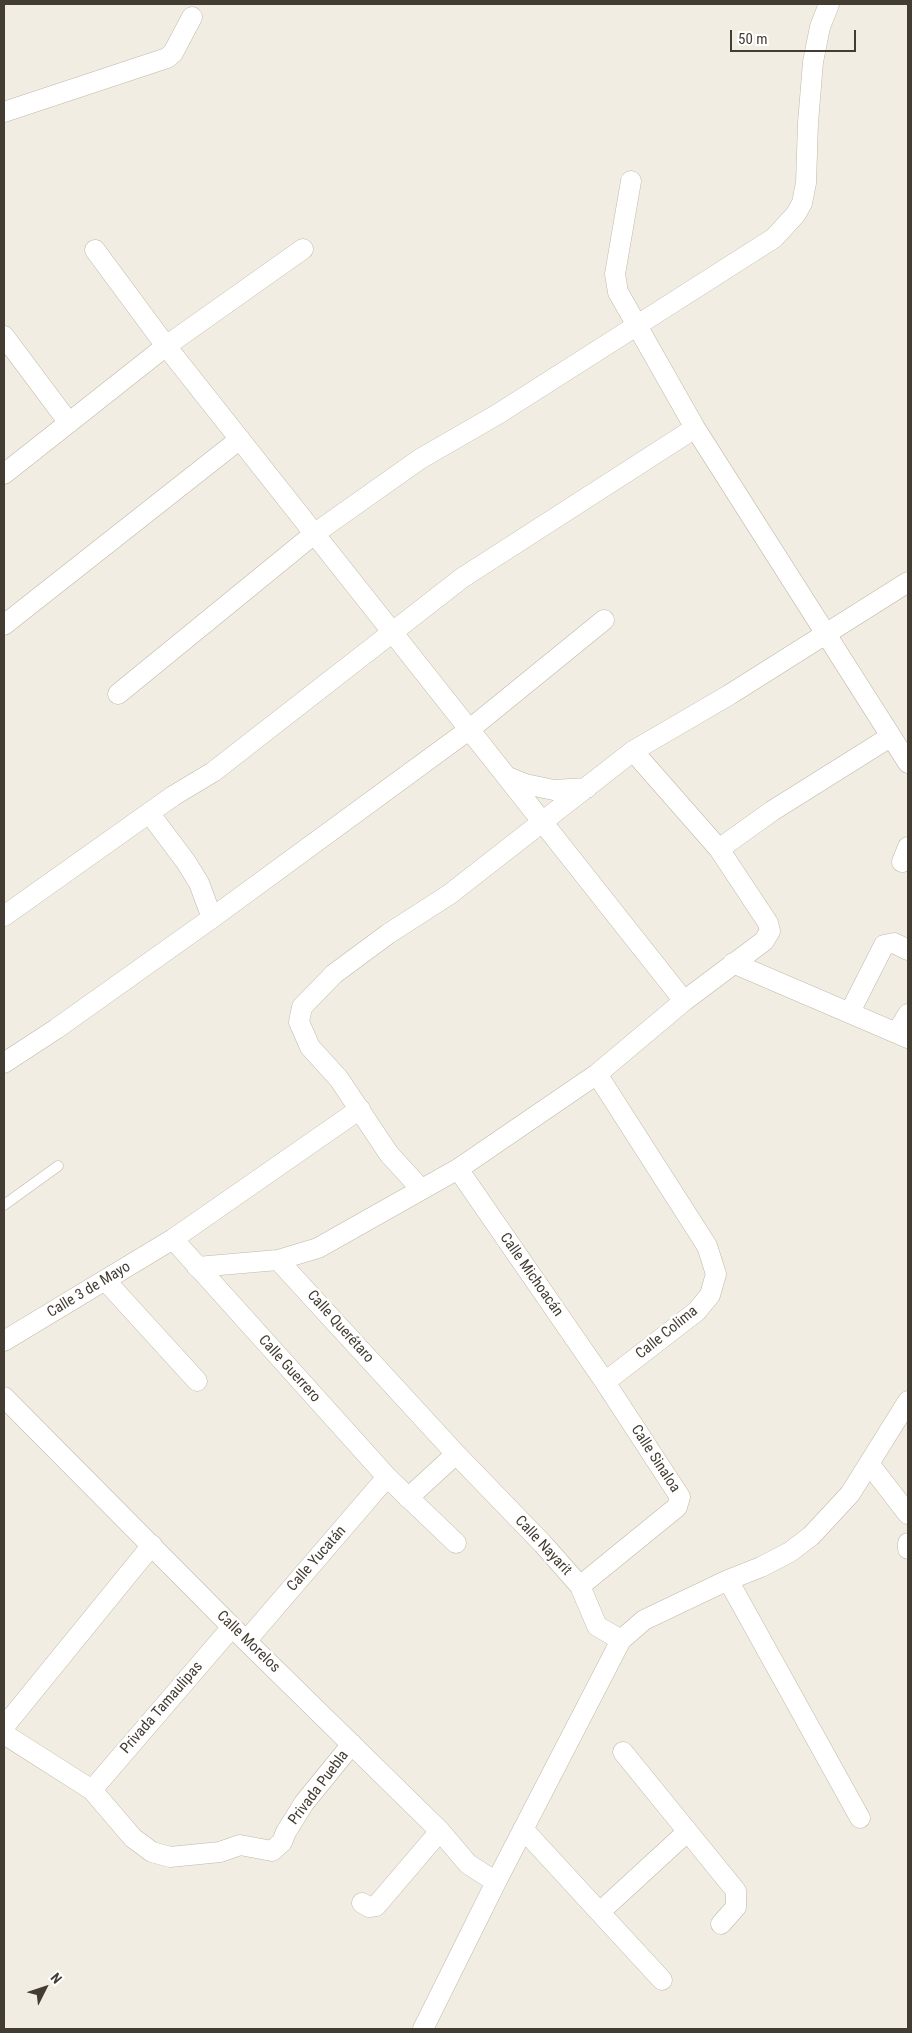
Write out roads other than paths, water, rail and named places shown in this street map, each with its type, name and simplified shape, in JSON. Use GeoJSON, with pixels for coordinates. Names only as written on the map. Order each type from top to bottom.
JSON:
{"type":"FeatureCollection","features":[{"type":"Feature","properties":{"kind":"street"},"geometry":{"type":"LineString","coordinates":[[118,694],[314,534],[420,459],[498,414],[774,238],[796,214],[802,203],[806,183],[813,62],[820,27],[829,4]]}},
{"type":"Feature","properties":{"kind":"street"},"geometry":{"type":"LineString","coordinates":[[4,112],[167,58],[177,46],[192,17]]}},
{"type":"Feature","properties":{"kind":"street"},"geometry":{"type":"LineString","coordinates":[[630,182],[615,274],[618,292],[694,428],[908,763]]}},
{"type":"Feature","properties":{"kind":"street"},"geometry":{"type":"LineString","coordinates":[[4,474],[166,346],[302,249]]}},
{"type":"Feature","properties":{"kind":"street"},"geometry":{"type":"LineString","coordinates":[[95,250],[166,346],[508,777],[542,824],[684,1001]]}},
{"type":"Feature","properties":{"kind":"street"},"geometry":{"type":"LineString","coordinates":[[4,336],[69,423]]}},
{"type":"Feature","properties":{"kind":"street"},"geometry":{"type":"LineString","coordinates":[[4,916],[191,784],[213,772],[462,578],[694,428]]}},
{"type":"Feature","properties":{"kind":"street"},"geometry":{"type":"LineString","coordinates":[[4,624],[240,439]]}},
{"type":"Feature","properties":{"kind":"street"},"geometry":{"type":"LineString","coordinates":[[421,1189],[389,1154],[339,1079],[310,1047],[302,1034],[299,1022],[302,1007],[334,974],[388,934],[450,894],[633,751],[826,635],[908,582]]}},
{"type":"Feature","properties":{"kind":"street"},"geometry":{"type":"LineString","coordinates":[[4,1063],[56,1029],[212,918],[470,729],[604,620]]}},
{"type":"Feature","properties":{"kind":"street"},"geometry":{"type":"LineString","coordinates":[[719,849],[772,811],[890,737]]}},
{"type":"Feature","properties":{"kind":"street"},"geometry":{"type":"LineString","coordinates":[[197,1267],[278,1260],[318,1248],[458,1169],[597,1074],[684,1001],[764,941],[770,931],[768,922],[719,849],[633,751]]}},
{"type":"Feature","properties":{"kind":"street"},"geometry":{"type":"LineString","coordinates":[[508,777],[525,784],[554,790],[587,788]]}},
{"type":"Feature","properties":{"kind":"street"},"geometry":{"type":"LineString","coordinates":[[150,814],[186,862],[199,884],[212,918]]}},
{"type":"Feature","properties":{"kind":"street"},"geometry":{"type":"LineString","coordinates":[[850,1012],[884,945],[894,943],[908,950]]}},
{"type":"Feature","properties":{"kind":"street"},"geometry":{"type":"LineString","coordinates":[[733,963],[902,1035],[908,1014]]}},
{"type":"Feature","properties":{"kind":"street","name":"Calle Colima"},"geometry":{"type":"LineString","coordinates":[[597,1074],[706,1246],[716,1274],[710,1295],[696,1311],[605,1382]]}},
{"type":"Feature","properties":{"kind":"street","name":"Calle 3 de Mayo"},"geometry":{"type":"LineString","coordinates":[[4,1341],[173,1238],[360,1109]]}},
{"type":"Feature","properties":{"kind":"street","name":"Calle Michoacán"},"geometry":{"type":"LineString","coordinates":[[458,1169],[605,1382]]}},
{"type":"Feature","properties":{"kind":"street","name":"Calle Guerrero"},"geometry":{"type":"LineString","coordinates":[[173,1238],[386,1477],[456,1543]]}},
{"type":"Feature","properties":{"kind":"street","name":"Calle Querétaro"},"geometry":{"type":"LineString","coordinates":[[278,1260],[456,1454]]}},
{"type":"Feature","properties":{"kind":"street"},"geometry":{"type":"LineString","coordinates":[[105,1280],[197,1381]]}},
{"type":"Feature","properties":{"kind":"street","name":"Calle Sinaloa"},"geometry":{"type":"LineString","coordinates":[[580,1586],[677,1507],[680,1500],[605,1382]]}},
{"type":"Feature","properties":{"kind":"street","name":"Calle Morelos"},"geometry":{"type":"LineString","coordinates":[[4,1397],[440,1831],[472,1868],[493,1881]]}},
{"type":"Feature","properties":{"kind":"street"},"geometry":{"type":"LineString","coordinates":[[423,2029],[493,1881],[523,1829],[619,1639],[644,1620],[790,1552],[811,1536],[850,1494],[870,1465],[908,1401]]}},
{"type":"Feature","properties":{"kind":"street"},"geometry":{"type":"LineString","coordinates":[[408,1498],[456,1454]]}},
{"type":"Feature","properties":{"kind":"street","name":"Calle Nayarit"},"geometry":{"type":"LineString","coordinates":[[456,1454],[543,1544],[580,1586],[597,1626],[619,1639]]}},
{"type":"Feature","properties":{"kind":"street"},"geometry":{"type":"LineString","coordinates":[[870,1465],[908,1514]]}},
{"type":"Feature","properties":{"kind":"street","name":"Calle Yucatán"},"geometry":{"type":"LineString","coordinates":[[239,1633],[386,1477]]}},
{"type":"Feature","properties":{"kind":"street"},"geometry":{"type":"LineString","coordinates":[[908,1543],[908,1549]]}},
{"type":"Feature","properties":{"kind":"street"},"geometry":{"type":"LineString","coordinates":[[4,1727],[152,1545]]}},
{"type":"Feature","properties":{"kind":"street"},"geometry":{"type":"LineString","coordinates":[[728,1580],[860,1818]]}},
{"type":"Feature","properties":{"kind":"street","name":"Privada Tamaulipas"},"geometry":{"type":"LineString","coordinates":[[92,1790],[239,1633]]}},
{"type":"Feature","properties":{"kind":"street"},"geometry":{"type":"LineString","coordinates":[[4,1734],[92,1790]]}},
{"type":"Feature","properties":{"kind":"street","name":"Privada Puebla"},"geometry":{"type":"LineString","coordinates":[[92,1790],[133,1838],[152,1852],[170,1857],[196,1855],[220,1852],[240,1845],[272,1851],[282,1842],[304,1803],[352,1744]]}},
{"type":"Feature","properties":{"kind":"street"},"geometry":{"type":"LineString","coordinates":[[623,1752],[737,1893],[736,1907],[721,1924]]}},
{"type":"Feature","properties":{"kind":"street"},"geometry":{"type":"LineString","coordinates":[[523,1829],[601,1911],[662,1980]]}},
{"type":"Feature","properties":{"kind":"street"},"geometry":{"type":"LineString","coordinates":[[362,1903],[369,1907],[376,1906],[440,1831]]}},
{"type":"Feature","properties":{"kind":"street"},"geometry":{"type":"LineString","coordinates":[[601,1911],[687,1832]]}},
{"type":"Feature","properties":{"kind":"lane"},"geometry":{"type":"LineString","coordinates":[[4,1205],[58,1166]]}}]}
